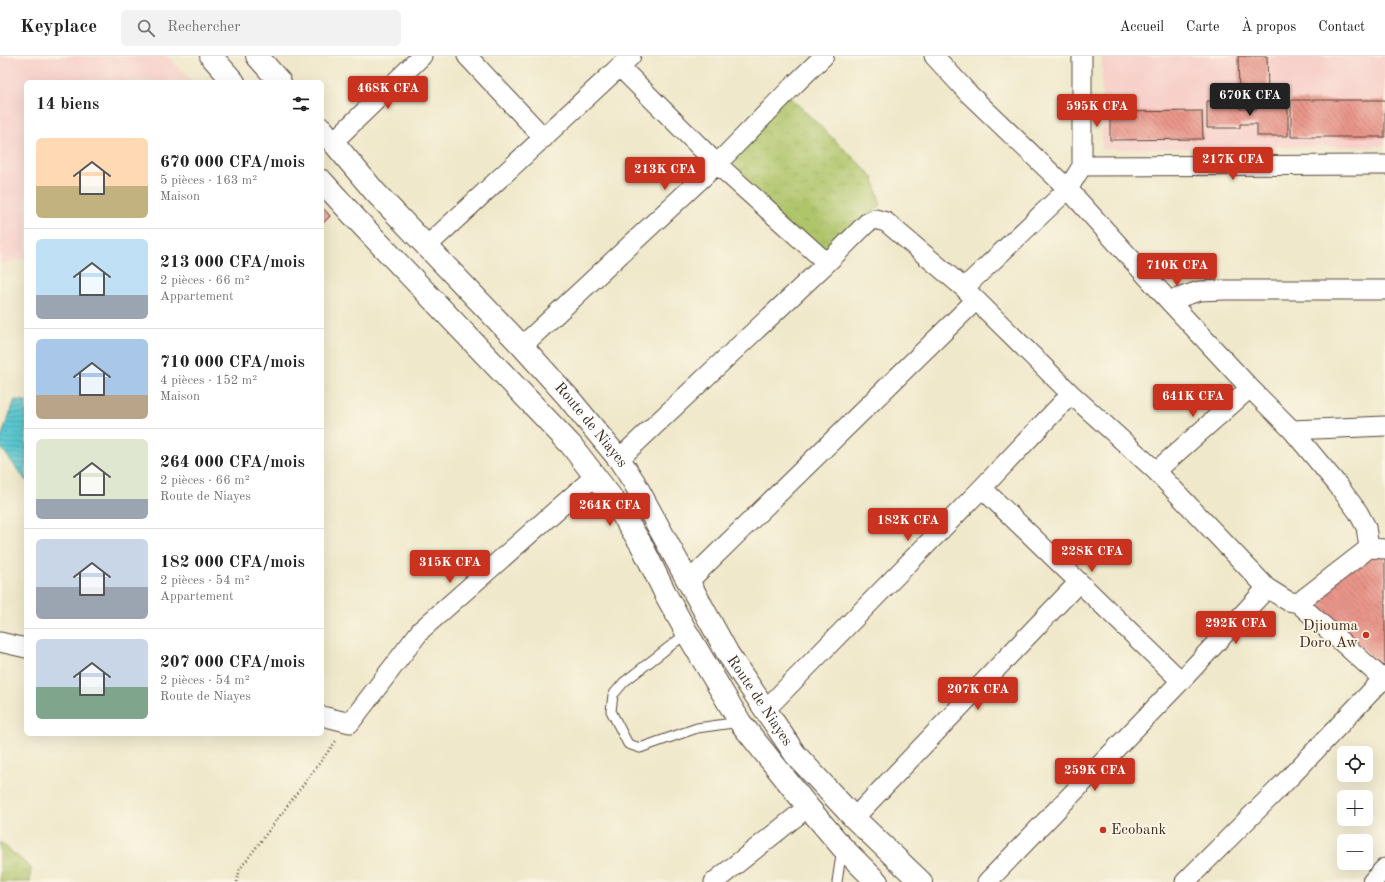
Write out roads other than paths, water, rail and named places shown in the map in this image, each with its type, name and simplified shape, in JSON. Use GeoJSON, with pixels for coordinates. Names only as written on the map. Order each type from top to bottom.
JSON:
{"type":"FeatureCollection","features":[{"type":"Feature","properties":{"kind":"main road"},"geometry":{"type":"LineString","coordinates":[[211,56],[232,80]]}},
{"type":"Feature","properties":{"kind":"main road"},"geometry":{"type":"LineString","coordinates":[[257,56],[278,80]]}},
{"type":"Feature","properties":{"kind":"main road","name":"Route de Niayes"},"geometry":{"type":"LineString","coordinates":[[327,135],[375,192],[522,346],[590,422],[619,459],[647,505],[689,580],[728,654],[795,754],[854,818],[921,882]]}},
{"type":"Feature","properties":{"kind":"main road","name":"Route de Niayes"},"geometry":{"type":"LineString","coordinates":[[324,183],[571,445],[615,503],[641,544],[686,633],[740,722],[842,847],[877,882]]}},
{"type":"Feature","properties":{"kind":"street"},"geometry":{"type":"LineString","coordinates":[[327,135],[422,56]]}},
{"type":"Feature","properties":{"kind":"street"},"geometry":{"type":"LineString","coordinates":[[467,56],[544,138]]}},
{"type":"Feature","properties":{"kind":"street"},"geometry":{"type":"LineString","coordinates":[[522,346],[717,164],[824,56]]}},
{"type":"Feature","properties":{"kind":"street"},"geometry":{"type":"LineString","coordinates":[[934,56],[968,94],[1068,189],[1169,301],[1250,388],[1292,430],[1358,512],[1377,548],[1298,603]]}},
{"type":"Feature","properties":{"kind":"street"},"geometry":{"type":"LineString","coordinates":[[689,580],[970,294],[1068,189],[1082,166],[1082,56]]}},
{"type":"Feature","properties":{"kind":"street"},"geometry":{"type":"LineString","coordinates":[[427,246],[625,61],[717,164],[827,263]]}},
{"type":"Feature","properties":{"kind":"street"},"geometry":{"type":"LineString","coordinates":[[1082,166],[1385,164]]}},
{"type":"Feature","properties":{"kind":"street"},"geometry":{"type":"LineString","coordinates":[[619,459],[867,224],[878,219],[886,222],[970,294],[1071,394],[1156,471],[1267,588],[1288,601],[1298,603],[1384,680],[1185,882]]}},
{"type":"Feature","properties":{"kind":"street"},"geometry":{"type":"LineString","coordinates":[[1169,301],[1199,291],[1385,290]]}},
{"type":"Feature","properties":{"kind":"street"},"geometry":{"type":"LineString","coordinates":[[1156,471],[1250,388]]}},
{"type":"Feature","properties":{"kind":"street"},"geometry":{"type":"LineString","coordinates":[[765,710],[982,488],[1071,394]]}},
{"type":"Feature","properties":{"kind":"street"},"geometry":{"type":"LineString","coordinates":[[1292,430],[1385,426]]}},
{"type":"Feature","properties":{"kind":"street"},"geometry":{"type":"LineString","coordinates":[[324,716],[350,722],[421,630],[594,476]]}},
{"type":"Feature","properties":{"kind":"street"},"geometry":{"type":"LineString","coordinates":[[982,488],[1181,681]]}},
{"type":"Feature","properties":{"kind":"street"},"geometry":{"type":"LineString","coordinates":[[854,818],[1079,582]]}},
{"type":"Feature","properties":{"kind":"street"},"geometry":{"type":"LineString","coordinates":[[987,882],[1181,681],[1267,588]]}},
{"type":"Feature","properties":{"kind":"street"},"geometry":{"type":"LineString","coordinates":[[0,642],[24,648]]}},
{"type":"Feature","properties":{"kind":"street"},"geometry":{"type":"LineString","coordinates":[[714,882],[808,807]]}},
{"type":"Feature","properties":{"kind":"street"},"geometry":{"type":"LineString","coordinates":[[1372,882],[1385,868]]}},
{"type":"Feature","properties":{"kind":"lane"},"geometry":{"type":"LineString","coordinates":[[686,633],[624,682],[613,695],[611,711],[628,744],[640,748],[697,728],[740,722]]}},
{"type":"Feature","properties":{"kind":"lane"},"geometry":{"type":"LineString","coordinates":[[837,882],[842,847]]}},
{"type":"Feature","properties":{"kind":"water"},"geometry":{"type":"Polygon","coordinates":[[[15,400],[24,401],[24,478],[0,446],[0,440],[15,400]]]}},
{"type":"Feature","properties":{"kind":"place","name":"Djiouma Doro Aw"},"geometry":{"type":"Point","coordinates":[1366,635]}},
{"type":"Feature","properties":{"kind":"place","name":"Ecobank"},"geometry":{"type":"Point","coordinates":[1103,830]}}]}
